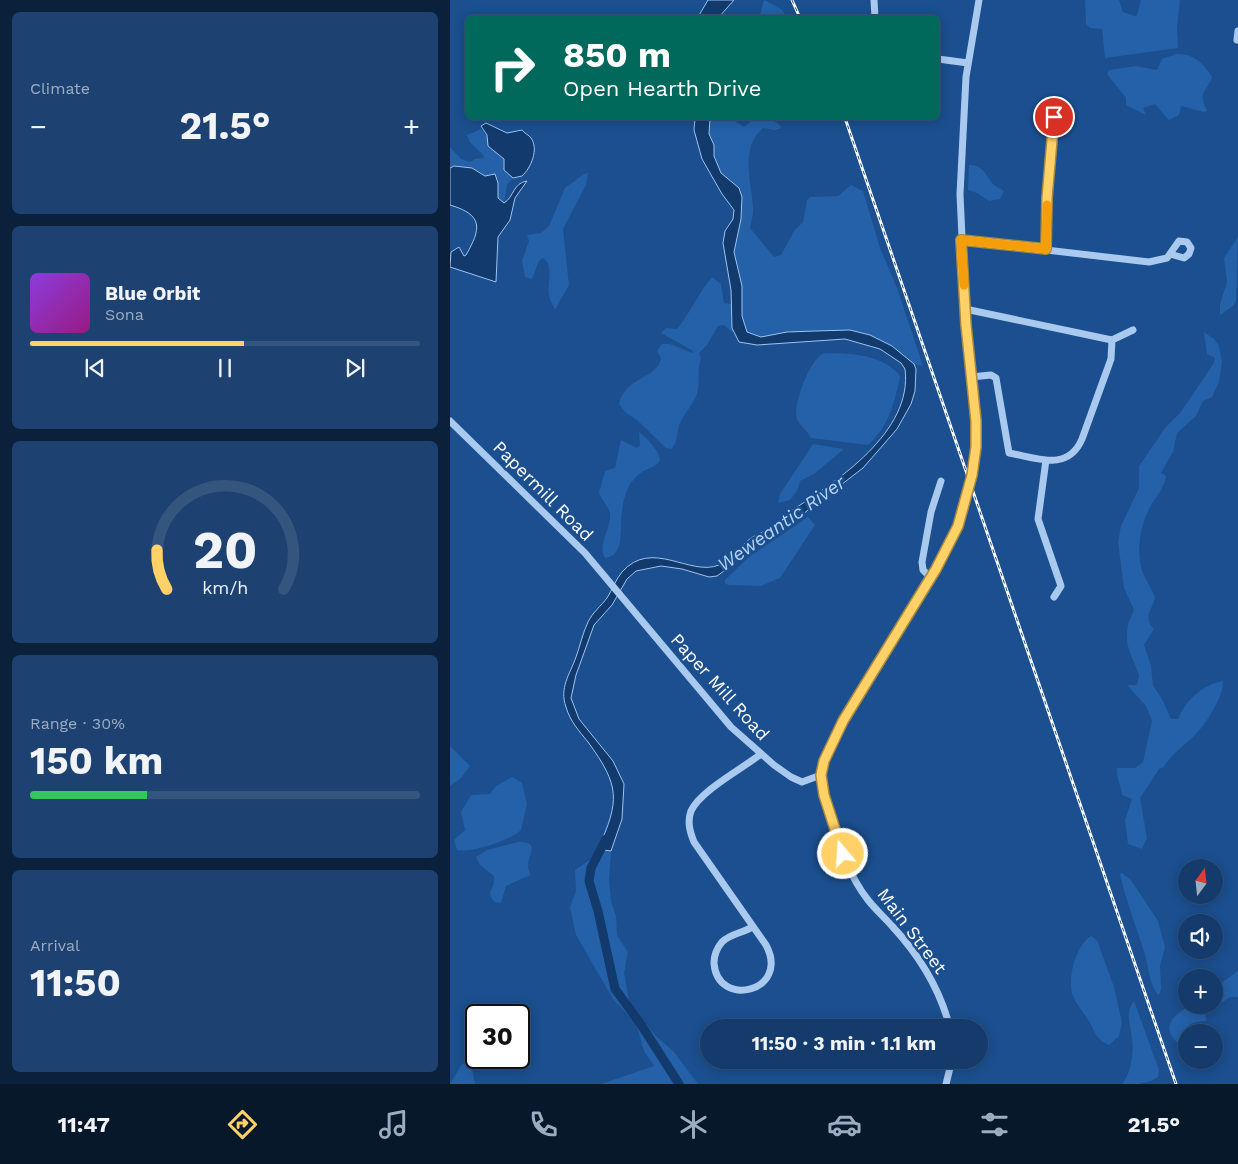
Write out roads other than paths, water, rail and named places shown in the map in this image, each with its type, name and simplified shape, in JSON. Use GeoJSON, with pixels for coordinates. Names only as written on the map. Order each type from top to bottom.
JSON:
{"type":"FeatureCollection","features":[{"type":"Feature","properties":{"kind":"street"},"geometry":{"type":"LineString","coordinates":[[874,0],[875,15]]}},
{"type":"Feature","properties":{"kind":"street","name":"Main Street"},"geometry":{"type":"LineString","coordinates":[[948,1019],[945,1006],[920,961],[869,901],[854,879],[828,810],[821,775],[828,750],[843,721],[930,578],[958,526],[964,510],[974,464],[977,440],[965,309],[961,240],[960,157],[968,63],[979,0]]}},
{"type":"Feature","properties":{"kind":"street"},"geometry":{"type":"LineString","coordinates":[[1236,40],[1238,31]]}},
{"type":"Feature","properties":{"kind":"street"},"geometry":{"type":"LineString","coordinates":[[940,59],[968,63]]}},
{"type":"Feature","properties":{"kind":"street"},"geometry":{"type":"LineString","coordinates":[[1046,249],[1052,128]]}},
{"type":"Feature","properties":{"kind":"street"},"geometry":{"type":"LineString","coordinates":[[961,240],[1149,262],[1167,258],[1170,254]]}},
{"type":"Feature","properties":{"kind":"street"},"geometry":{"type":"LineString","coordinates":[[965,309],[1112,340],[1133,330]]}},
{"type":"Feature","properties":{"kind":"street"},"geometry":{"type":"LineString","coordinates":[[971,377],[991,375],[996,378],[1009,453],[1046,460],[1063,460],[1077,451],[1111,359],[1112,340]]}},
{"type":"Feature","properties":{"kind":"street","name":"Papermill Road"},"geometry":{"type":"LineString","coordinates":[[450,421],[568,536],[611,585]]}},
{"type":"Feature","properties":{"kind":"street"},"geometry":{"type":"LineString","coordinates":[[1046,460],[1038,519],[1061,586],[1054,598]]}},
{"type":"Feature","properties":{"kind":"street"},"geometry":{"type":"LineString","coordinates":[[930,578],[923,570],[922,562],[931,512],[941,481]]}},
{"type":"Feature","properties":{"kind":"street","name":"Paper Mill Road"},"geometry":{"type":"LineString","coordinates":[[611,585],[731,727],[761,754],[791,777],[802,782],[821,775]]}},
{"type":"Feature","properties":{"kind":"street"},"geometry":{"type":"LineString","coordinates":[[752,926],[728,937],[716,951],[714,968],[718,977],[731,988],[741,991],[756,987],[765,980],[770,972],[770,952],[694,842],[690,833],[689,819],[695,804],[701,798],[761,754]]}},
{"type":"Feature","properties":{"kind":"street"},"geometry":{"type":"LineString","coordinates":[[946,1084],[950,1069]]}},
{"type":"Feature","properties":{"kind":"water"},"geometry":{"type":"Polygon","coordinates":[[[708,0],[734,0],[721,15],[699,15],[708,0]]]}},
{"type":"Feature","properties":{"kind":"water"},"geometry":{"type":"Polygon","coordinates":[[[695,120],[710,120],[709,134],[714,145],[714,156],[721,173],[739,188],[742,197],[741,219],[734,252],[742,286],[742,316],[747,332],[761,337],[787,332],[850,330],[870,335],[892,346],[914,364],[916,369],[915,391],[911,404],[897,429],[863,468],[803,514],[749,548],[717,576],[709,577],[682,569],[661,566],[636,571],[627,579],[612,605],[594,625],[576,675],[571,698],[579,719],[613,761],[624,784],[622,819],[611,851],[598,849],[613,805],[611,782],[599,757],[572,721],[564,700],[566,681],[590,618],[607,598],[622,572],[634,562],[646,558],[658,558],[708,567],[719,565],[728,560],[751,538],[771,528],[791,511],[829,485],[868,452],[885,434],[897,414],[904,392],[905,369],[901,363],[880,349],[845,339],[757,345],[739,342],[732,328],[731,290],[723,243],[725,231],[733,219],[734,210],[722,194],[702,159],[694,130],[695,120]]]}},
{"type":"Feature","properties":{"kind":"water"},"geometry":{"type":"Polygon","coordinates":[[[486,123],[507,133],[522,130],[531,138],[534,147],[533,158],[522,176],[513,178],[504,170],[504,159],[488,146],[487,135],[481,126],[486,123]]]}},
{"type":"Feature","properties":{"kind":"water"},"geometry":{"type":"Polygon","coordinates":[[[454,166],[472,168],[485,176],[495,174],[498,183],[498,198],[504,203],[519,184],[527,181],[515,198],[510,220],[498,237],[496,282],[450,267],[451,252],[459,247],[464,256],[466,255],[475,238],[476,230],[474,218],[469,213],[450,205],[450,168],[454,166]]]}},
{"type":"Feature","properties":{"kind":"waterway","name":"Weweantic River"},"geometry":{"type":"LineString","coordinates":[[606,839],[591,868],[589,881],[598,911],[615,989],[640,1023],[679,1084]]}},
{"type":"Feature","properties":{"kind":"railway"},"geometry":{"type":"LineString","coordinates":[[792,0],[799,15]]}},
{"type":"Feature","properties":{"kind":"railway"},"geometry":{"type":"LineString","coordinates":[[846,120],[1176,1084]]}}]}
